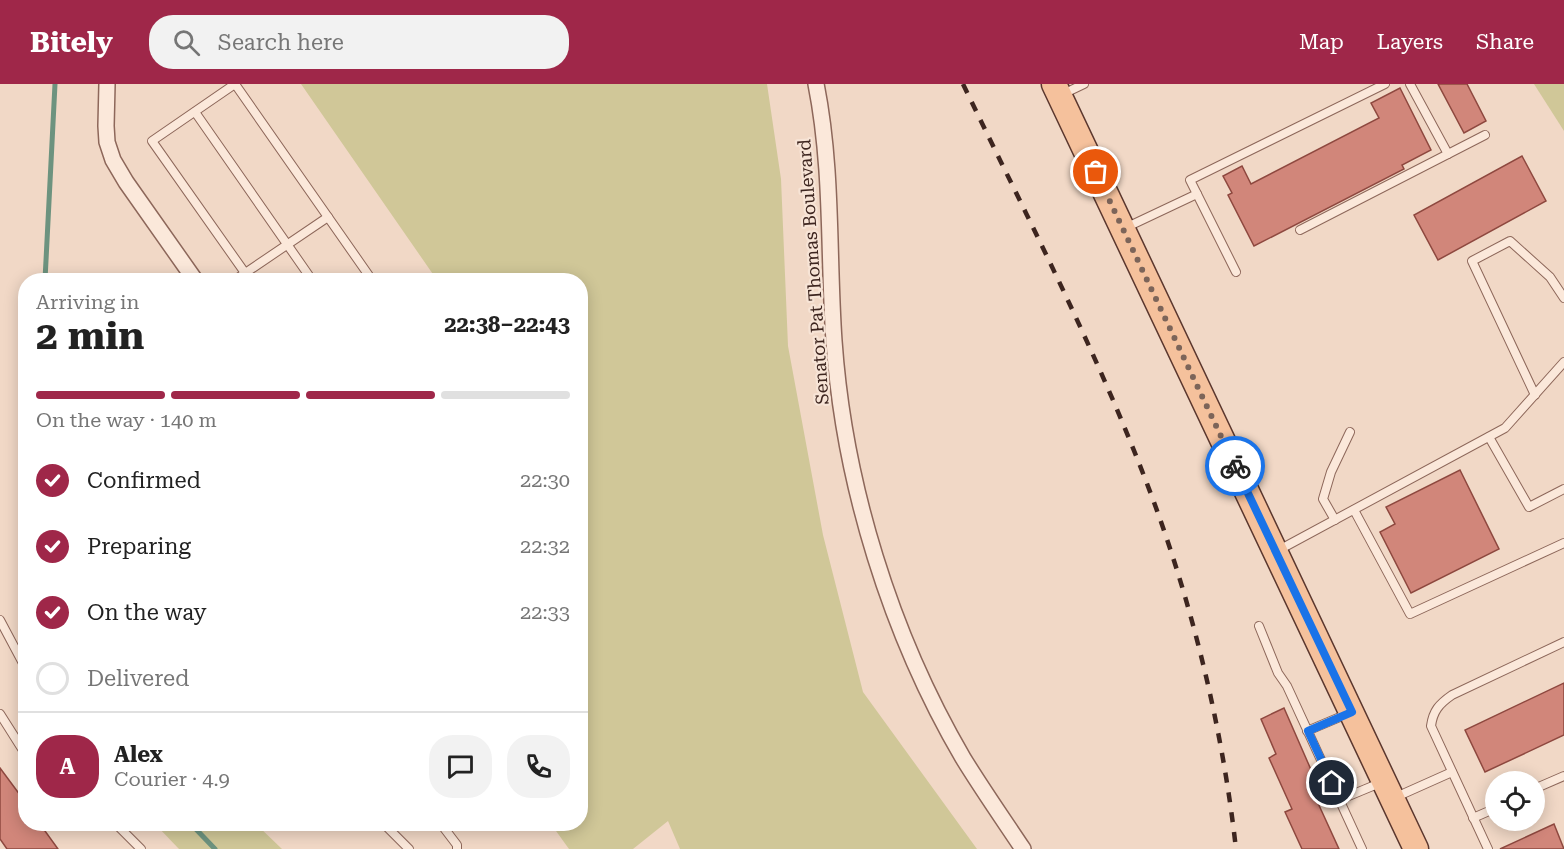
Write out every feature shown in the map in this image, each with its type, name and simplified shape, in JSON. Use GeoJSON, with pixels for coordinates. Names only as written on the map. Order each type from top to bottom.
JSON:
{"type":"FeatureCollection","features":[{"type":"Feature","properties":{"kind":"main road"},"geometry":{"type":"LineString","coordinates":[[1057,90],[1416,849]]}},
{"type":"Feature","properties":{"kind":"street"},"geometry":{"type":"LineString","coordinates":[[107,84],[105,126],[113,160],[190,273]]}},
{"type":"Feature","properties":{"kind":"street","name":"Senator Pat Thomas Boulevard"},"geometry":{"type":"LineString","coordinates":[[816,84],[829,188],[836,362],[842,414],[853,475],[864,516],[901,627],[930,694],[963,757],[1023,849]]}},
{"type":"Feature","properties":{"kind":"lane"},"geometry":{"type":"LineString","coordinates":[[244,273],[152,141],[235,84],[367,273]]}},
{"type":"Feature","properties":{"kind":"lane"},"geometry":{"type":"LineString","coordinates":[[1057,90],[1084,84]]}},
{"type":"Feature","properties":{"kind":"lane"},"geometry":{"type":"LineString","coordinates":[[1236,272],[1190,180],[1385,84]]}},
{"type":"Feature","properties":{"kind":"lane"},"geometry":{"type":"LineString","coordinates":[[1410,84],[1448,154]]}},
{"type":"Feature","properties":{"kind":"lane"},"geometry":{"type":"LineString","coordinates":[[195,112],[307,273]]}},
{"type":"Feature","properties":{"kind":"lane"},"geometry":{"type":"LineString","coordinates":[[1300,230],[1485,135]]}},
{"type":"Feature","properties":{"kind":"lane"},"geometry":{"type":"LineString","coordinates":[[1123,229],[1197,194]]}},
{"type":"Feature","properties":{"kind":"lane"},"geometry":{"type":"LineString","coordinates":[[252,273],[328,217]]}},
{"type":"Feature","properties":{"kind":"lane"},"geometry":{"type":"LineString","coordinates":[[1535,395],[1472,261],[1510,241],[1550,277],[1564,298]]}},
{"type":"Feature","properties":{"kind":"lane"},"geometry":{"type":"LineString","coordinates":[[1276,552],[1505,429],[1564,362]]}},
{"type":"Feature","properties":{"kind":"lane"},"geometry":{"type":"LineString","coordinates":[[1335,520],[1323,499],[1331,472],[1350,432]]}},
{"type":"Feature","properties":{"kind":"lane"},"geometry":{"type":"LineString","coordinates":[[1490,437],[1529,507],[1564,489]]}},
{"type":"Feature","properties":{"kind":"lane"},"geometry":{"type":"LineString","coordinates":[[1354,510],[1410,614],[1564,543]]}},
{"type":"Feature","properties":{"kind":"lane"},"geometry":{"type":"LineString","coordinates":[[0,620],[18,654]]}},
{"type":"Feature","properties":{"kind":"lane"},"geometry":{"type":"LineString","coordinates":[[1259,626],[1278,673],[1287,686],[1362,849]]}},
{"type":"Feature","properties":{"kind":"lane"},"geometry":{"type":"LineString","coordinates":[[1488,849],[1431,726],[1433,713],[1443,701],[1452,695],[1564,642]]}},
{"type":"Feature","properties":{"kind":"lane"},"geometry":{"type":"LineString","coordinates":[[1308,731],[1352,712]]}},
{"type":"Feature","properties":{"kind":"lane"},"geometry":{"type":"LineString","coordinates":[[0,714],[18,742]]}},
{"type":"Feature","properties":{"kind":"lane"},"geometry":{"type":"LineString","coordinates":[[1340,800],[1388,790],[1452,772]]}},
{"type":"Feature","properties":{"kind":"lane"},"geometry":{"type":"LineString","coordinates":[[1545,784],[1564,776]]}},
{"type":"Feature","properties":{"kind":"lane"},"geometry":{"type":"LineString","coordinates":[[1473,818],[1485,812]]}},
{"type":"Feature","properties":{"kind":"lane"},"geometry":{"type":"LineString","coordinates":[[123,831],[141,849]]}},
{"type":"Feature","properties":{"kind":"lane"},"geometry":{"type":"LineString","coordinates":[[391,831],[409,849]]}},
{"type":"Feature","properties":{"kind":"lane"},"geometry":{"type":"LineString","coordinates":[[445,831],[456,848]]}},
{"type":"Feature","properties":{"kind":"shaded area"},"geometry":{"type":"Polygon","coordinates":[[[301,84],[767,84],[781,179],[788,346],[823,535],[863,692],[977,849],[680,849],[668,821],[633,849],[569,849],[556,831],[588,831],[588,273],[432,273],[301,84]]]}},
{"type":"Feature","properties":{"kind":"shaded area"},"geometry":{"type":"Polygon","coordinates":[[[1534,84],[1564,84],[1564,131],[1534,84]]]}},
{"type":"Feature","properties":{"kind":"shaded area"},"geometry":{"type":"Polygon","coordinates":[[[162,831],[263,831],[282,849],[179,849],[162,831]]]}},
{"type":"Feature","properties":{"kind":"building"},"geometry":{"type":"Polygon","coordinates":[[[1438,84],[1467,84],[1486,121],[1464,133],[1438,84]]]}},
{"type":"Feature","properties":{"kind":"building"},"geometry":{"type":"Polygon","coordinates":[[[1400,88],[1431,150],[1402,165],[1404,169],[1254,246],[1228,195],[1232,193],[1223,176],[1242,166],[1251,184],[1379,118],[1371,103],[1400,88]]]}},
{"type":"Feature","properties":{"kind":"building"},"geometry":{"type":"Polygon","coordinates":[[[1522,156],[1546,201],[1438,260],[1414,215],[1522,156]]]}},
{"type":"Feature","properties":{"kind":"building"},"geometry":{"type":"Polygon","coordinates":[[[1460,470],[1499,549],[1411,593],[1380,532],[1395,524],[1386,507],[1460,470]]]}},
{"type":"Feature","properties":{"kind":"building"},"geometry":{"type":"Polygon","coordinates":[[[1564,683],[1564,735],[1485,772],[1465,730],[1564,683]]]}},
{"type":"Feature","properties":{"kind":"building"},"geometry":{"type":"Polygon","coordinates":[[[1284,708],[1319,788],[1312,790],[1339,849],[1302,849],[1285,812],[1292,809],[1269,758],[1276,754],[1261,719],[1284,708]]]}},
{"type":"Feature","properties":{"kind":"building"},"geometry":{"type":"Polygon","coordinates":[[[0,768],[18,792],[18,831],[45,831],[58,849],[7,849],[0,839],[0,768]]]}},
{"type":"Feature","properties":{"kind":"building"},"geometry":{"type":"Polygon","coordinates":[[[1554,824],[1564,849],[1500,849],[1539,831],[1545,831],[1545,828],[1554,824]]]}},
{"type":"Feature","properties":{"kind":"waterway"},"geometry":{"type":"LineString","coordinates":[[45,273],[55,84]]}},
{"type":"Feature","properties":{"kind":"waterway"},"geometry":{"type":"LineString","coordinates":[[198,831],[215,849]]}},
{"type":"Feature","properties":{"kind":"railway"},"geometry":{"type":"LineString","coordinates":[[963,84],[1089,345],[1155,505],[1183,589],[1206,675],[1223,762],[1236,849]]}},
{"type":"Feature","properties":{"kind":"way so far"},"geometry":{"type":"LineString","coordinates":[[1096,172],[1235,466]]}},
{"type":"Feature","properties":{"kind":"route"},"geometry":{"type":"LineString","coordinates":[[1235,466],[1352,712],[1308,731],[1332,783]]}}]}
